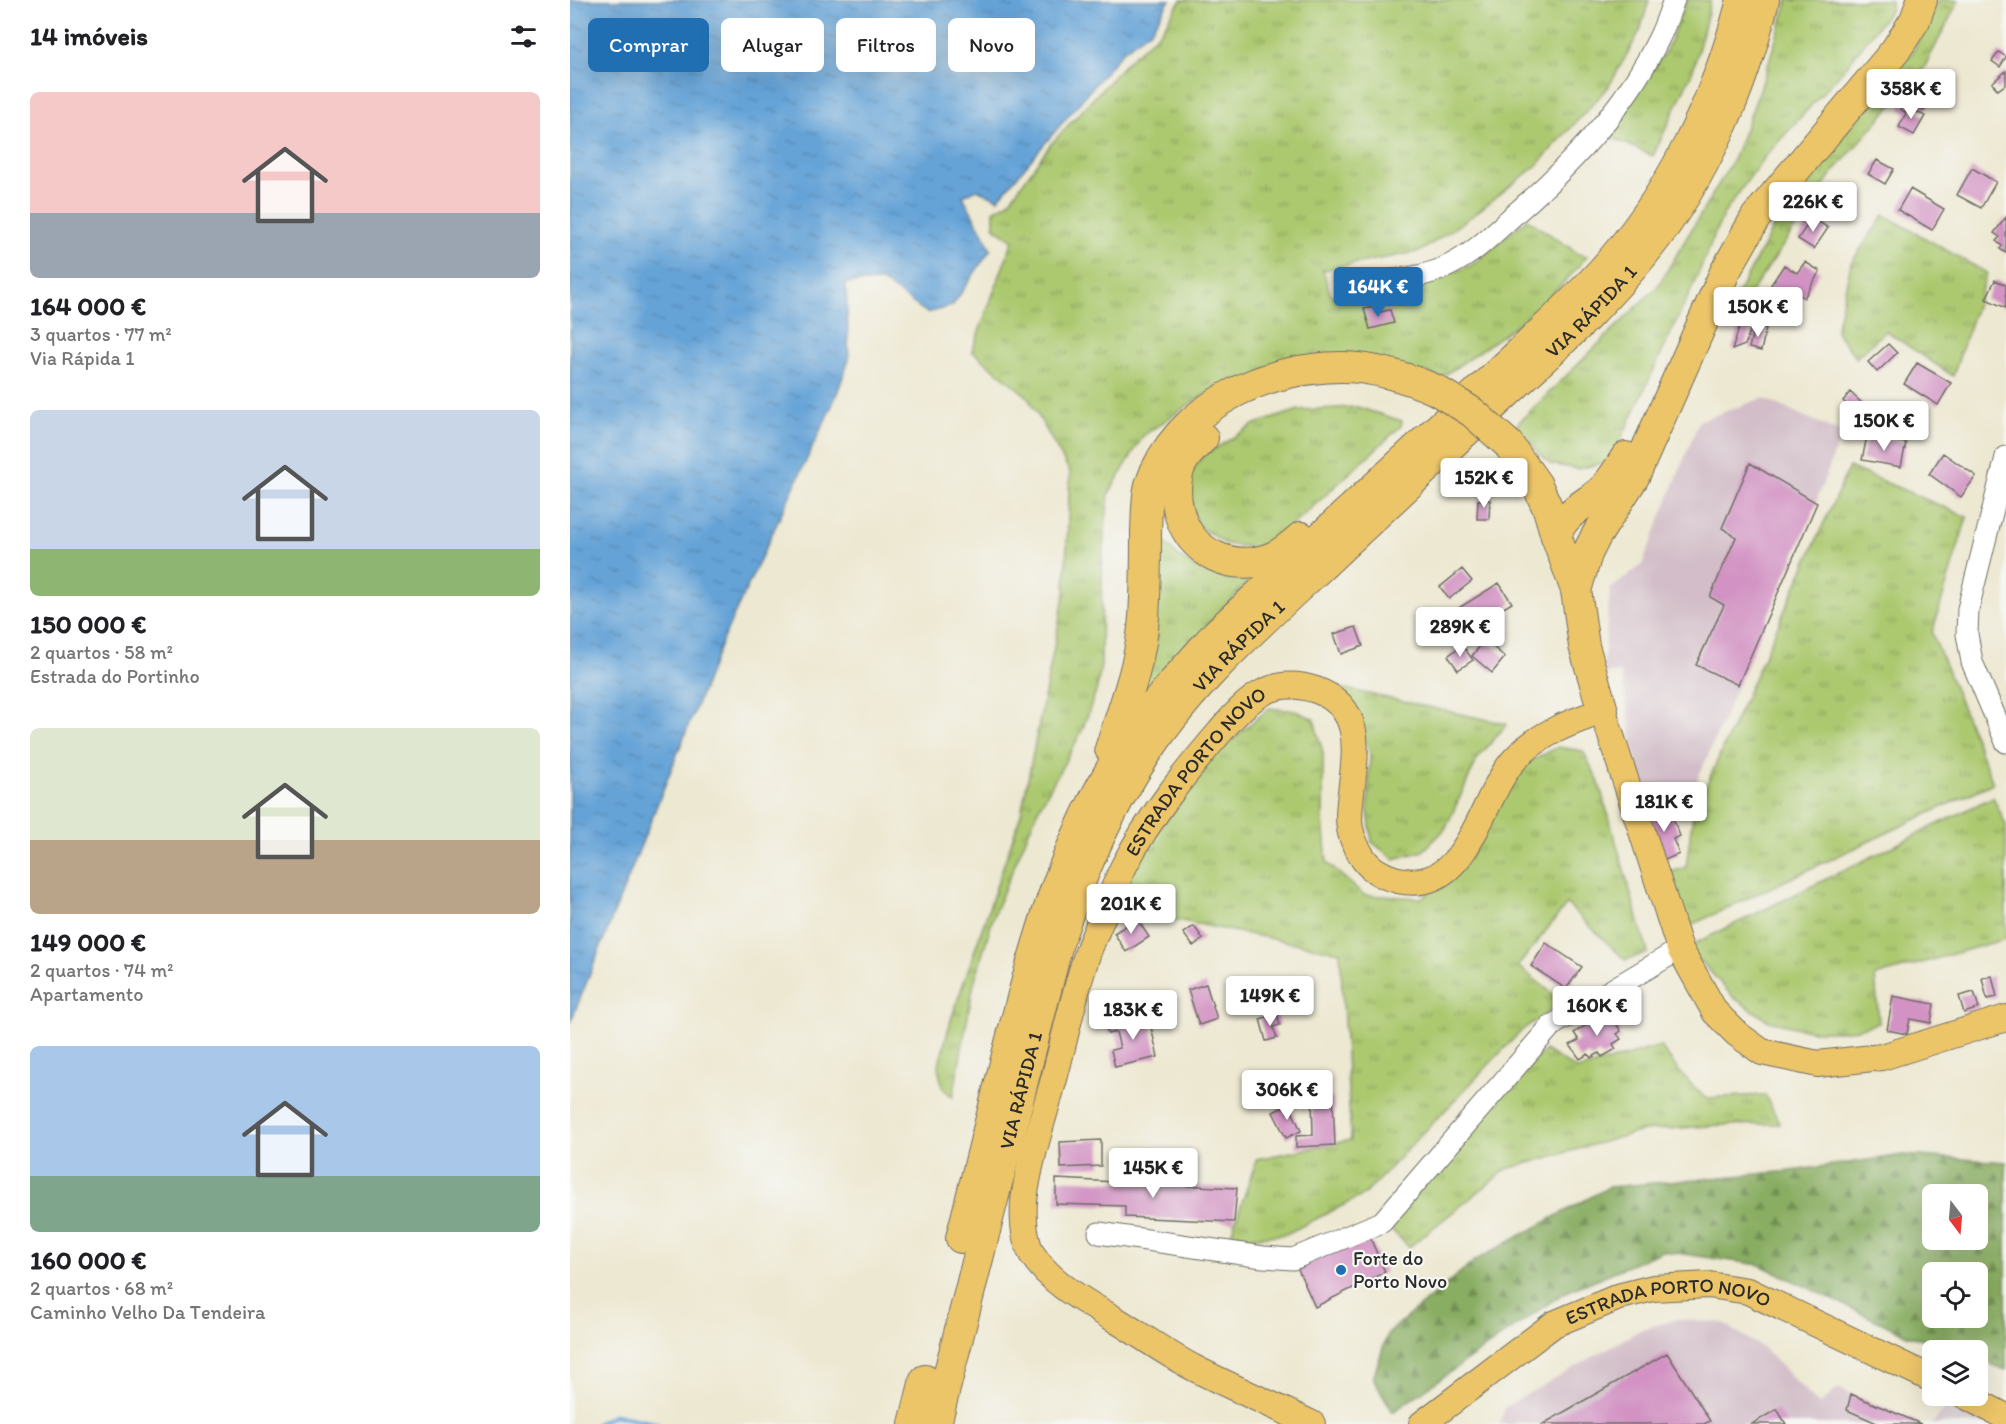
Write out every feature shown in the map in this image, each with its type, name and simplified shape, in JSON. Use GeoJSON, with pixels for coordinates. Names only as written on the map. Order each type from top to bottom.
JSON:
{"type":"FeatureCollection","features":[{"type":"Feature","properties":{"kind":"highway"},"geometry":{"type":"LineString","coordinates":[[1576,590],[1611,481],[1629,451],[1683,323],[1744,208],[1776,166],[1879,48],[1894,24],[1903,0]]}},
{"type":"Feature","properties":{"kind":"highway"},"geometry":{"type":"LineString","coordinates":[[1550,537],[1565,518],[1604,505],[1634,477],[1725,272],[1756,217],[1895,51],[1915,20],[1922,0]]}},
{"type":"Feature","properties":{"kind":"highway","name":"VIA RÁPIDA 1"},"geometry":{"type":"LineString","coordinates":[[936,1424],[970,1247],[1038,936],[1062,868],[1090,807],[1113,766],[1167,688],[1432,406],[1560,315],[1602,271],[1646,216],[1673,171],[1704,112],[1729,45],[1759,4]]}},
{"type":"Feature","properties":{"kind":"highway","name":"VIA RÁPIDA 1"},"geometry":{"type":"LineString","coordinates":[[914,1424],[970,1247],[1069,909],[1108,817],[1146,753],[1184,702],[1237,645],[1578,326],[1622,281],[1669,220],[1710,151],[1743,70],[1759,4]]}},
{"type":"Feature","properties":{"kind":"highway"},"geometry":{"type":"LineString","coordinates":[[1090,807],[1123,715],[1135,671],[1144,619],[1149,488],[1172,443],[1199,416],[1232,394],[1261,382],[1320,368],[1369,369],[1393,374],[1432,406]]}},
{"type":"Feature","properties":{"kind":"highway"},"geometry":{"type":"LineString","coordinates":[[1432,406],[1352,490],[1286,550],[1272,557],[1255,561],[1227,561],[1202,550],[1188,534],[1176,500],[1178,476],[1181,464],[1204,436],[1249,406],[1272,396],[1304,388],[1333,385],[1378,389],[1432,406],[1472,412],[1501,450],[1537,485],[1546,491],[1604,505]]}},
{"type":"Feature","properties":{"kind":"highway"},"geometry":{"type":"LineString","coordinates":[[1501,450],[1522,493],[1550,537],[1576,590],[1584,646],[1603,711]]}},
{"type":"Feature","properties":{"kind":"highway"},"geometry":{"type":"LineString","coordinates":[[1537,485],[1548,509],[1549,564],[1559,594],[1584,646]]}},
{"type":"Feature","properties":{"kind":"main road","name":"ESTRADA PORTO NOVO"},"geometry":{"type":"LineString","coordinates":[[1312,1424],[1192,1367],[1070,1292],[1043,1268],[1031,1252],[1026,1239],[1024,1204],[1033,1158],[1089,951],[1102,919],[1124,866],[1161,803],[1238,712],[1262,693],[1278,687],[1294,685],[1328,696],[1344,712],[1352,726],[1355,739],[1349,820],[1354,844],[1365,861],[1376,872],[1392,879],[1408,882],[1431,877],[1453,865],[1464,852],[1498,781],[1515,759],[1539,739],[1563,725],[1603,711]]}},
{"type":"Feature","properties":{"kind":"main road"},"geometry":{"type":"LineString","coordinates":[[1603,711],[1680,950],[1715,1012],[1737,1034],[1762,1052],[1818,1064],[1882,1057],[2006,1018]]}},
{"type":"Feature","properties":{"kind":"main road","name":"ESTRADA PORTO NOVO"},"geometry":{"type":"LineString","coordinates":[[1422,1424],[1554,1323],[1621,1296],[1653,1288],[1709,1285],[1748,1291],[1922,1374]]}},
{"type":"Feature","properties":{"kind":"main road"},"geometry":{"type":"LineString","coordinates":[[1985,1406],[2006,1417]]}},
{"type":"Feature","properties":{"kind":"street"},"geometry":{"type":"LineString","coordinates":[[1355,284],[1416,277],[1446,267],[1472,253],[1551,182],[1587,143],[1631,87],[1659,39],[1674,0]]}},
{"type":"Feature","properties":{"kind":"street"},"geometry":{"type":"LineString","coordinates":[[2005,465],[1968,609],[1967,634],[1972,662],[2006,742]]}},
{"type":"Feature","properties":{"kind":"street"},"geometry":{"type":"LineString","coordinates":[[1099,1233],[1263,1257],[1293,1259],[1382,1222],[1551,1026],[1680,950]]}},
{"type":"Feature","properties":{"kind":"shaded area"},"geometry":{"type":"Polygon","coordinates":[[[1763,398],[1842,433],[1813,510],[1687,804],[1642,794],[1621,673],[1603,673],[1610,589],[1642,565],[1699,421],[1763,398]]]}},
{"type":"Feature","properties":{"kind":"shaded area"},"geometry":{"type":"Polygon","coordinates":[[[1677,1319],[1723,1323],[1764,1349],[1819,1405],[1838,1388],[1921,1424],[1500,1424],[1505,1407],[1642,1329],[1677,1319]]]}},
{"type":"Feature","properties":{"kind":"shaded area"},"geometry":{"type":"Polygon","coordinates":[[[1948,1406],[1958,1406],[1991,1424],[1932,1424],[1948,1406]]]}},
{"type":"Feature","properties":{"kind":"green space"},"geometry":{"type":"Polygon","coordinates":[[[1181,0],[1649,0],[1640,31],[1609,86],[1536,166],[1472,216],[1421,251],[1323,270],[1331,296],[1358,301],[1420,285],[1472,265],[1527,219],[1579,254],[1587,256],[1555,292],[1537,308],[1500,337],[1440,378],[1427,372],[1205,394],[1143,436],[1109,493],[1102,557],[1101,665],[1097,688],[1082,731],[1038,810],[995,911],[974,983],[953,1097],[943,1088],[938,1068],[951,1020],[1021,814],[1065,592],[1070,472],[1027,396],[972,351],[1013,240],[994,227],[994,211],[1009,202],[1050,145],[1129,60],[1162,30],[1181,0]]]}},
{"type":"Feature","properties":{"kind":"green space"},"geometry":{"type":"Polygon","coordinates":[[[1687,0],[1711,0],[1693,70],[1653,156],[1606,135],[1666,51],[1687,0]]]}},
{"type":"Feature","properties":{"kind":"green space"},"geometry":{"type":"Polygon","coordinates":[[[1788,0],[1891,0],[1891,9],[1846,67],[1762,160],[1723,215],[1693,286],[1611,461],[1578,469],[1550,464],[1514,427],[1658,286],[1733,160],[1761,87],[1788,0]]]}},
{"type":"Feature","properties":{"kind":"green space"},"geometry":{"type":"Polygon","coordinates":[[[1939,0],[1959,0],[1924,68],[1830,176],[1748,297],[1735,299],[1780,215],[1811,173],[1912,53],[1939,0]]]}},
{"type":"Feature","properties":{"kind":"green space"},"geometry":{"type":"Polygon","coordinates":[[[1884,215],[1987,273],[1953,376],[1886,331],[1856,358],[1836,331],[1851,263],[1884,215]]]}},
{"type":"Feature","properties":{"kind":"green space"},"geometry":{"type":"Polygon","coordinates":[[[1357,407],[1402,421],[1401,426],[1282,535],[1256,548],[1226,544],[1198,526],[1185,480],[1203,456],[1255,424],[1299,410],[1357,407]]]}},
{"type":"Feature","properties":{"kind":"green space"},"geometry":{"type":"Polygon","coordinates":[[[1849,467],[1967,517],[1932,633],[1993,783],[1687,927],[1669,873],[1686,867],[1693,815],[1849,467]]]}},
{"type":"Feature","properties":{"kind":"green space"},"geometry":{"type":"Polygon","coordinates":[[[1152,528],[1186,562],[1196,567],[1221,573],[1255,573],[1133,708],[1152,528]]]}},
{"type":"Feature","properties":{"kind":"green space"},"geometry":{"type":"Polygon","coordinates":[[[1341,688],[1507,724],[1478,758],[1445,829],[1423,851],[1394,859],[1372,842],[1368,811],[1370,751],[1341,688]]]}},
{"type":"Feature","properties":{"kind":"green space"},"geometry":{"type":"Polygon","coordinates":[[[1269,708],[1296,711],[1314,719],[1323,753],[1323,820],[1327,863],[1364,895],[1422,898],[1470,858],[1501,791],[1529,762],[1558,747],[1583,751],[1598,780],[1648,953],[1625,960],[1567,904],[1518,966],[1563,1002],[1522,1030],[1364,1195],[1286,1234],[1229,1240],[1257,1159],[1351,1140],[1340,952],[1110,907],[1132,865],[1212,758],[1269,708]]]}},
{"type":"Feature","properties":{"kind":"green space"},"geometry":{"type":"Polygon","coordinates":[[[1993,797],[2006,825],[2006,939],[1875,976],[1879,1023],[1849,1031],[1812,1031],[1769,1021],[1734,998],[1688,947],[1993,797]]]}},
{"type":"Feature","properties":{"kind":"green space"},"geometry":{"type":"Polygon","coordinates":[[[1660,1046],[1678,1070],[1705,1098],[1765,1095],[1780,1124],[1721,1125],[1642,1131],[1507,1169],[1409,1247],[1385,1224],[1461,1135],[1545,1050],[1577,1070],[1660,1046]]]}},
{"type":"Feature","properties":{"kind":"green space"},"geometry":{"type":"Polygon","coordinates":[[[1903,1155],[2006,1162],[2006,1370],[1988,1363],[1988,1340],[1923,1340],[1907,1335],[1760,1265],[1663,1251],[1564,1293],[1393,1412],[1373,1378],[1388,1333],[1474,1261],[1609,1187],[1791,1171],[1903,1155]]]}},
{"type":"Feature","properties":{"kind":"water"},"geometry":{"type":"Polygon","coordinates":[[[570,0],[1170,0],[1151,30],[1123,51],[998,199],[977,189],[963,196],[991,249],[952,306],[927,313],[882,281],[846,283],[849,360],[835,399],[723,639],[570,1024],[570,0]]]}},
{"type":"Feature","properties":{"kind":"building"},"geometry":{"type":"Polygon","coordinates":[[[1999,52],[2006,57],[2000,67],[1992,61],[1999,52]]]}},
{"type":"Feature","properties":{"kind":"building"},"geometry":{"type":"Polygon","coordinates":[[[2006,71],[2006,84],[1998,90],[1992,83],[2006,71]]]}},
{"type":"Feature","properties":{"kind":"building"},"geometry":{"type":"Polygon","coordinates":[[[1933,80],[1942,87],[1924,111],[1915,104],[1933,80]]]}},
{"type":"Feature","properties":{"kind":"building"},"geometry":{"type":"Polygon","coordinates":[[[1902,104],[1925,116],[1914,135],[1899,127],[1906,113],[1900,109],[1902,104]]]}},
{"type":"Feature","properties":{"kind":"building"},"geometry":{"type":"Polygon","coordinates":[[[1877,160],[1894,169],[1885,184],[1868,174],[1877,160]]]}},
{"type":"Feature","properties":{"kind":"building"},"geometry":{"type":"Polygon","coordinates":[[[1972,168],[1996,182],[1981,208],[1957,195],[1972,168]]]}},
{"type":"Feature","properties":{"kind":"building"},"geometry":{"type":"Polygon","coordinates":[[[1910,189],[1944,209],[1932,230],[1898,210],[1910,189]]]}},
{"type":"Feature","properties":{"kind":"building"},"geometry":{"type":"Polygon","coordinates":[[[1812,217],[1828,228],[1814,249],[1798,239],[1812,217]]]}},
{"type":"Feature","properties":{"kind":"building"},"geometry":{"type":"Polygon","coordinates":[[[2006,217],[2006,253],[2000,249],[2002,246],[1996,241],[2000,237],[1994,233],[2006,217]]]}},
{"type":"Feature","properties":{"kind":"building"},"geometry":{"type":"Polygon","coordinates":[[[1805,262],[1820,271],[1804,298],[1798,294],[1789,308],[1765,294],[1784,265],[1797,273],[1805,262]]]}},
{"type":"Feature","properties":{"kind":"building"},"geometry":{"type":"Polygon","coordinates":[[[1995,280],[2006,285],[2006,308],[1986,299],[1995,280]]]}},
{"type":"Feature","properties":{"kind":"building"},"geometry":{"type":"Polygon","coordinates":[[[1374,307],[1376,313],[1390,310],[1394,323],[1370,329],[1364,309],[1374,307]]]}},
{"type":"Feature","properties":{"kind":"building"},"geometry":{"type":"Polygon","coordinates":[[[1742,319],[1753,323],[1745,345],[1732,350],[1742,319]]]}},
{"type":"Feature","properties":{"kind":"building"},"geometry":{"type":"Polygon","coordinates":[[[1754,326],[1766,328],[1761,351],[1749,348],[1754,326]]]}},
{"type":"Feature","properties":{"kind":"building"},"geometry":{"type":"Polygon","coordinates":[[[1888,344],[1897,353],[1877,372],[1868,362],[1888,344]]]}},
{"type":"Feature","properties":{"kind":"building"},"geometry":{"type":"Polygon","coordinates":[[[1917,363],[1951,383],[1938,405],[1904,384],[1917,363]]]}},
{"type":"Feature","properties":{"kind":"building"},"geometry":{"type":"Polygon","coordinates":[[[1850,392],[1865,406],[1858,415],[1843,401],[1850,392]]]}},
{"type":"Feature","properties":{"kind":"building"},"geometry":{"type":"Polygon","coordinates":[[[1867,436],[1906,443],[1901,467],[1862,460],[1867,436]]]}},
{"type":"Feature","properties":{"kind":"building"},"geometry":{"type":"Polygon","coordinates":[[[1943,453],[1976,476],[1961,497],[1929,474],[1943,453]]]}},
{"type":"Feature","properties":{"kind":"building"},"geometry":{"type":"Polygon","coordinates":[[[1750,463],[1817,503],[1738,685],[1696,665],[1724,605],[1710,597],[1736,537],[1722,528],[1750,463]]]}},
{"type":"Feature","properties":{"kind":"building"},"geometry":{"type":"Polygon","coordinates":[[[1478,500],[1490,500],[1489,519],[1477,519],[1478,500]]]}},
{"type":"Feature","properties":{"kind":"building"},"geometry":{"type":"Polygon","coordinates":[[[1462,569],[1472,581],[1449,599],[1440,587],[1462,569]]]}},
{"type":"Feature","properties":{"kind":"building"},"geometry":{"type":"Polygon","coordinates":[[[1499,583],[1512,603],[1461,634],[1449,614],[1499,583]]]}},
{"type":"Feature","properties":{"kind":"building"},"geometry":{"type":"Polygon","coordinates":[[[1356,627],[1363,646],[1341,654],[1334,634],[1356,627]]]}},
{"type":"Feature","properties":{"kind":"building"},"geometry":{"type":"Polygon","coordinates":[[[1485,640],[1505,657],[1492,673],[1472,656],[1485,640]]]}},
{"type":"Feature","properties":{"kind":"building"},"geometry":{"type":"Polygon","coordinates":[[[1462,645],[1473,660],[1458,670],[1448,656],[1462,645]]]}},
{"type":"Feature","properties":{"kind":"building"},"geometry":{"type":"Polygon","coordinates":[[[1669,808],[1680,836],[1673,839],[1679,854],[1662,861],[1645,818],[1669,808]]]}},
{"type":"Feature","properties":{"kind":"building"},"geometry":{"type":"Polygon","coordinates":[[[1137,919],[1149,937],[1126,952],[1114,933],[1137,919]]]}},
{"type":"Feature","properties":{"kind":"building"},"geometry":{"type":"Polygon","coordinates":[[[1194,926],[1203,939],[1193,946],[1183,933],[1194,926]]]}},
{"type":"Feature","properties":{"kind":"building"},"geometry":{"type":"Polygon","coordinates":[[[1546,943],[1582,967],[1566,989],[1531,966],[1546,943]]]}},
{"type":"Feature","properties":{"kind":"building"},"geometry":{"type":"Polygon","coordinates":[[[1992,976],[1997,997],[1987,999],[1982,978],[1992,976]]]}},
{"type":"Feature","properties":{"kind":"building"},"geometry":{"type":"Polygon","coordinates":[[[1206,984],[1217,1019],[1199,1025],[1188,990],[1206,984]]]}},
{"type":"Feature","properties":{"kind":"building"},"geometry":{"type":"Polygon","coordinates":[[[1974,992],[1979,1008],[1964,1013],[1959,996],[1974,992]]]}},
{"type":"Feature","properties":{"kind":"building"},"geometry":{"type":"Polygon","coordinates":[[[1893,996],[1934,1004],[1931,1023],[1910,1019],[1907,1034],[1887,1030],[1893,996]]]}},
{"type":"Feature","properties":{"kind":"building"},"geometry":{"type":"Polygon","coordinates":[[[1608,1011],[1621,1031],[1617,1034],[1621,1039],[1613,1044],[1616,1049],[1602,1057],[1599,1053],[1591,1058],[1588,1054],[1580,1059],[1570,1045],[1579,1040],[1574,1033],[1608,1011]]]}},
{"type":"Feature","properties":{"kind":"building"},"geometry":{"type":"Polygon","coordinates":[[[1148,1014],[1158,1057],[1115,1067],[1111,1050],[1120,1048],[1116,1032],[1108,1034],[1106,1025],[1148,1014]]]}},
{"type":"Feature","properties":{"kind":"building"},"geometry":{"type":"Polygon","coordinates":[[[1277,1014],[1280,1025],[1273,1027],[1277,1038],[1266,1041],[1260,1019],[1277,1014]]]}},
{"type":"Feature","properties":{"kind":"building"},"geometry":{"type":"Polygon","coordinates":[[[1333,1098],[1335,1145],[1296,1147],[1296,1136],[1313,1135],[1312,1099],[1333,1098]]]}},
{"type":"Feature","properties":{"kind":"building"},"geometry":{"type":"Polygon","coordinates":[[[1289,1104],[1301,1131],[1286,1138],[1273,1112],[1289,1104]]]}},
{"type":"Feature","properties":{"kind":"building"},"geometry":{"type":"Polygon","coordinates":[[[1101,1140],[1101,1166],[1061,1168],[1060,1142],[1101,1140]]]}},
{"type":"Feature","properties":{"kind":"building"},"geometry":{"type":"Polygon","coordinates":[[[1056,1179],[1237,1188],[1234,1222],[1125,1217],[1125,1206],[1056,1204],[1056,1179]]]}},
{"type":"Feature","properties":{"kind":"building","name":"Forte do Porto Novo"},"geometry":{"type":"Polygon","coordinates":[[[1368,1233],[1385,1272],[1315,1307],[1298,1269],[1368,1233]]]}},
{"type":"Feature","properties":{"kind":"building"},"geometry":{"type":"Polygon","coordinates":[[[1667,1353],[1710,1421],[1704,1424],[1543,1424],[1667,1353]]]}},
{"type":"Feature","properties":{"kind":"building"},"geometry":{"type":"Polygon","coordinates":[[[1851,1394],[1921,1424],[1879,1424],[1847,1410],[1851,1394]]]}},
{"type":"Feature","properties":{"kind":"building"},"geometry":{"type":"Polygon","coordinates":[[[1777,1409],[1786,1424],[1752,1424],[1777,1409]]]}},
{"type":"Feature","properties":{"kind":"waterway"},"geometry":{"type":"LineString","coordinates":[[597,1424],[614,1415],[657,1424]]}},
{"type":"Feature","properties":{"kind":"place","name":"Forte do Porto Novo"},"geometry":{"type":"Point","coordinates":[1341,1270]}}]}
